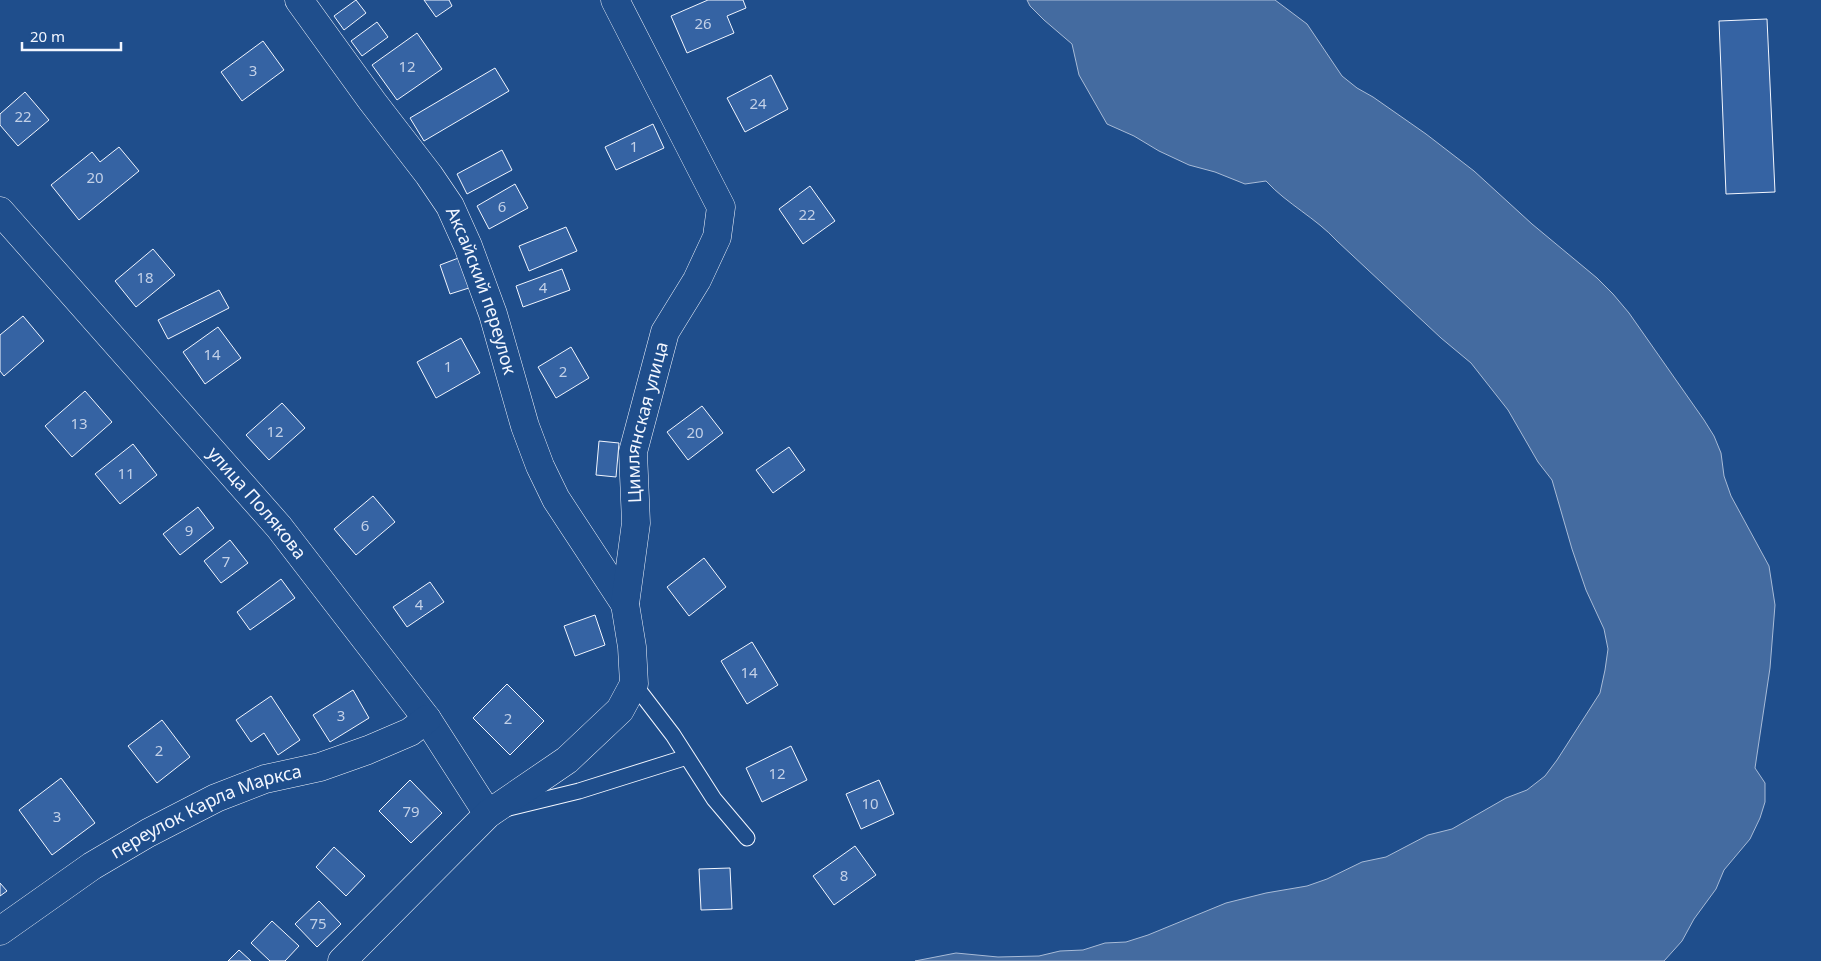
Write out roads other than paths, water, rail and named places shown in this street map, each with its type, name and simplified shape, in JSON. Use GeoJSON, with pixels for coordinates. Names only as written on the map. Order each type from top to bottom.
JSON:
{"type":"FeatureCollection","features":[{"type":"Feature","properties":{"kind":"street","name":"Аксайский переулок"},"geometry":{"type":"LineString","coordinates":[[299,0],[450,206],[468,246],[493,314],[525,426],[540,466],[556,499],[625,604]]}},
{"type":"Feature","properties":{"kind":"street","name":"Цимлянская улица"},"geometry":{"type":"LineString","coordinates":[[615,0],[721,207],[717,237],[697,280],[665,332],[633,452],[636,523],[625,604],[632,647],[634,684]]}},
{"type":"Feature","properties":{"kind":"street","name":"улица Полякова"},"geometry":{"type":"LineString","coordinates":[[0,211],[279,527],[427,719],[488,814]]}},
{"type":"Feature","properties":{"kind":"street"},"geometry":{"type":"LineString","coordinates":[[342,961],[488,814],[567,760],[620,710],[634,684]]}},
{"type":"Feature","properties":{"kind":"street","name":"переулок Карла Маркса"},"geometry":{"type":"LineString","coordinates":[[0,931],[92,866],[148,833],[216,798],[265,779],[320,767],[368,750],[410,732],[427,719]]}},
{"type":"Feature","properties":{"kind":"lane"},"geometry":{"type":"LineString","coordinates":[[634,684],[687,757],[714,799],[747,838]]}},
{"type":"Feature","properties":{"kind":"lane"},"geometry":{"type":"LineString","coordinates":[[488,814],[579,791],[687,757]]}},
{"type":"Feature","properties":{"kind":"water"},"geometry":{"type":"Polygon","coordinates":[[[1027,0],[1275,0],[1307,24],[1342,76],[1426,134],[1474,171],[1532,224],[1597,278],[1629,313],[1704,420],[1714,436],[1721,453],[1724,476],[1731,496],[1769,566],[1775,605],[1770,668],[1755,768],[1765,783],[1765,802],[1750,839],[1724,870],[1716,889],[1694,919],[1682,941],[1664,961],[915,961],[956,953],[998,957],[1039,956],[1060,951],[1083,950],[1105,943],[1126,942],[1226,903],[1266,893],[1307,886],[1327,879],[1362,862],[1386,857],[1428,835],[1452,829],[1506,798],[1527,790],[1545,776],[1600,693],[1608,649],[1604,629],[1586,590],[1572,549],[1552,480],[1538,462],[1508,410],[1471,363],[1441,338],[1320,225],[1283,197],[1266,181],[1245,184],[1215,172],[1189,165],[1107,124],[1079,75],[1072,44],[1044,20],[1030,6],[1027,0]]]}}]}
